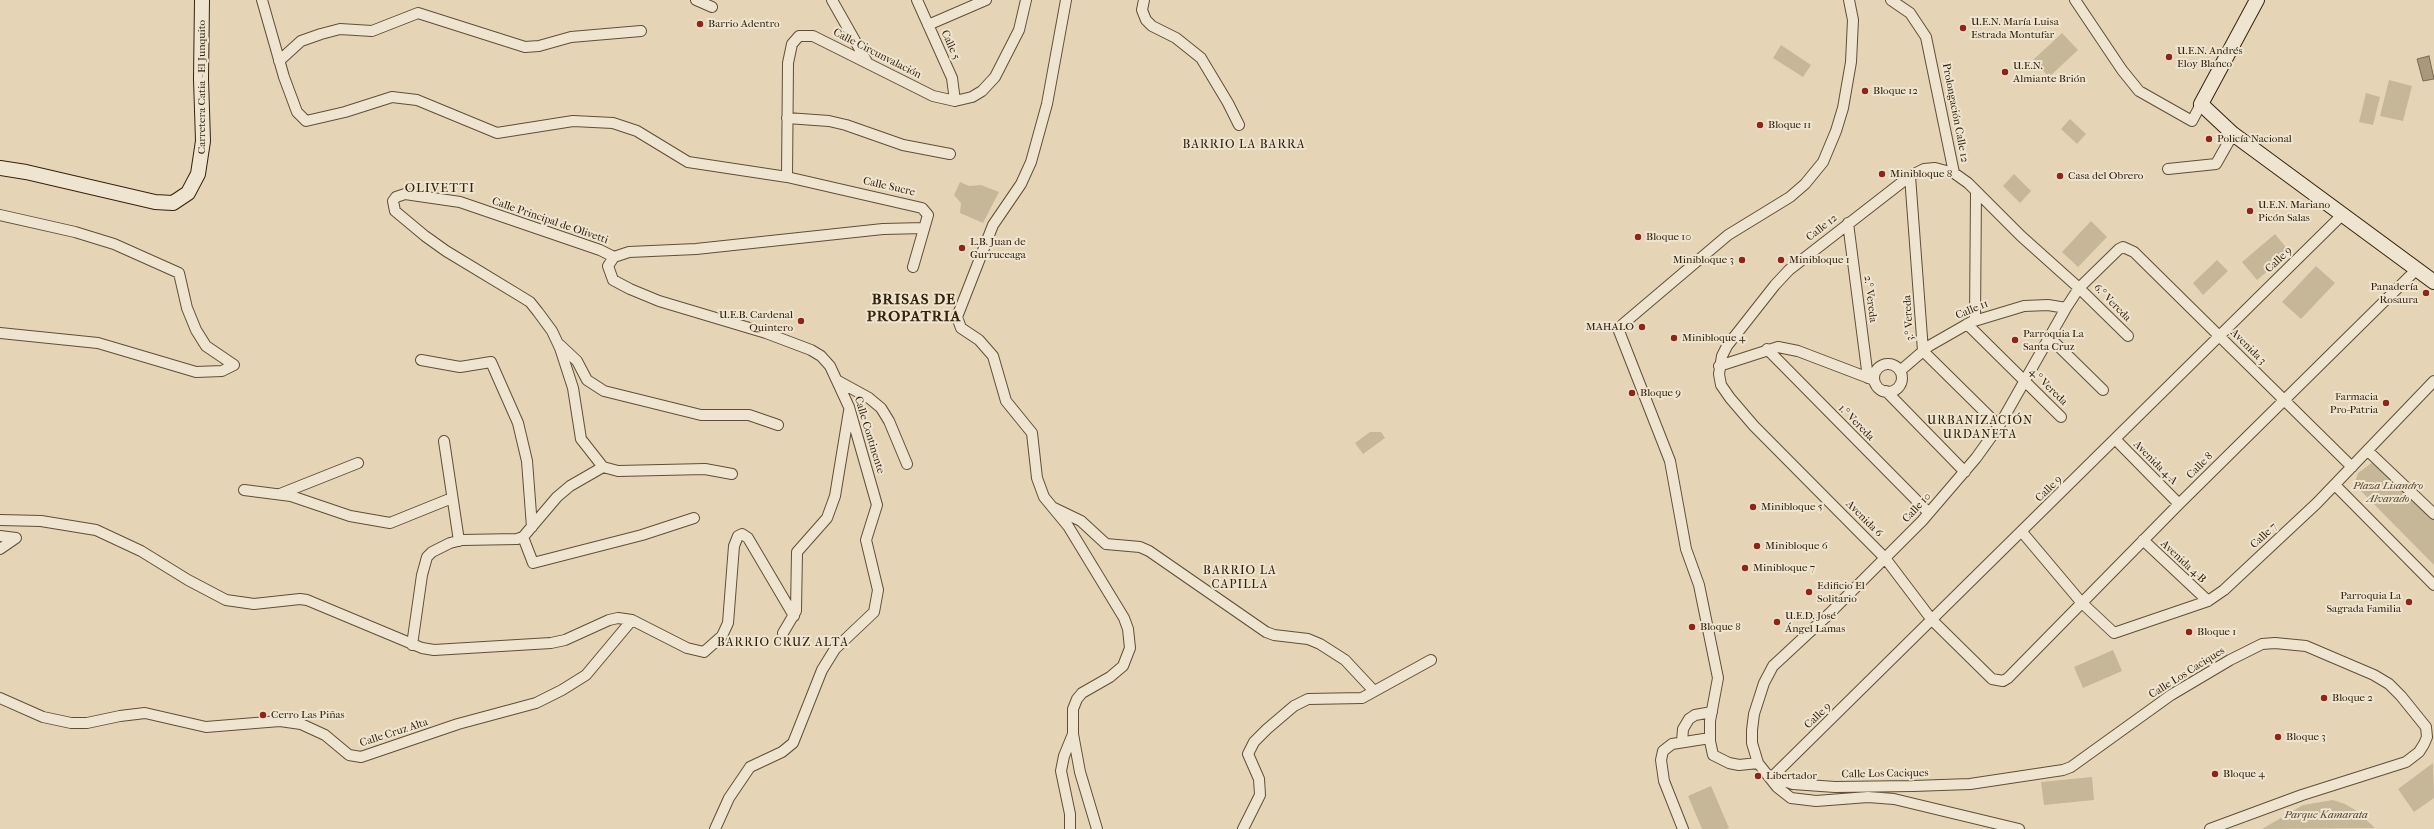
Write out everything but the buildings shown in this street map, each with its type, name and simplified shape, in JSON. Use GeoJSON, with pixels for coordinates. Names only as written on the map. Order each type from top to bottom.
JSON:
{"type":"FeatureCollection","features":[{"type":"Feature","properties":{"kind":"main road","name":"Carretera Catia - El Junquito"},"geometry":{"type":"LineString","coordinates":[[4,169],[156,202],[173,203],[188,193],[198,174],[203,141],[201,78],[202,0]]}},
{"type":"Feature","properties":{"kind":"main road"},"geometry":{"type":"LineString","coordinates":[[2257,0],[2201,104],[2233,134],[2341,216],[2434,282]]}},
{"type":"Feature","properties":{"kind":"main road"},"geometry":{"type":"LineString","coordinates":[[0,158],[4,169]]}},
{"type":"Feature","properties":{"kind":"street"},"geometry":{"type":"LineString","coordinates":[[262,0],[279,61],[297,112],[306,121],[345,112],[380,99],[404,98],[416,100],[497,133],[573,121],[613,123],[637,131],[688,162],[787,177]]}},
{"type":"Feature","properties":{"kind":"street"},"geometry":{"type":"LineString","coordinates":[[696,0],[712,7]]}},
{"type":"Feature","properties":{"kind":"street"},"geometry":{"type":"LineString","coordinates":[[832,0],[867,62]]}},
{"type":"Feature","properties":{"kind":"street","name":"Calle 5"},"geometry":{"type":"LineString","coordinates":[[917,0],[952,78],[955,101]]}},
{"type":"Feature","properties":{"kind":"street"},"geometry":{"type":"LineString","coordinates":[[928,26],[986,0]]}},
{"type":"Feature","properties":{"kind":"street","name":"Calle Circunvalación"},"geometry":{"type":"LineString","coordinates":[[787,177],[787,118],[790,52],[799,36],[813,36],[933,96],[955,101],[972,97],[982,91],[995,77],[1019,30],[1026,0]]}},
{"type":"Feature","properties":{"kind":"street"},"geometry":{"type":"LineString","coordinates":[[1066,0],[1047,104],[1031,162],[1021,184],[993,225],[956,317],[961,328],[979,340],[993,356],[1006,401],[1032,433],[1039,486],[1050,506],[1068,526],[1124,618],[1130,638],[1123,666],[1077,699],[1073,709],[1073,734],[1083,787],[1097,829]]}},
{"type":"Feature","properties":{"kind":"street"},"geometry":{"type":"LineString","coordinates":[[1144,0],[1142,10],[1146,20],[1152,26],[1176,38],[1201,58],[1224,96],[1239,125]]}},
{"type":"Feature","properties":{"kind":"street"},"geometry":{"type":"LineString","coordinates":[[1758,763],[1739,765],[1718,759],[1713,755],[1710,738],[1712,712],[1718,678],[1699,585],[1686,549],[1670,461],[1620,331],[1624,324],[1728,234],[1790,197],[1805,184],[1822,162],[1843,108],[1851,62],[1853,20],[1849,0]]}},
{"type":"Feature","properties":{"kind":"street","name":"Prolongación Calle 12"},"geometry":{"type":"LineString","coordinates":[[1891,0],[1910,13],[1926,37],[1954,173],[1976,191],[2021,236],[2079,288]]}},
{"type":"Feature","properties":{"kind":"street"},"geometry":{"type":"LineString","coordinates":[[2075,0],[2130,82],[2139,91],[2192,121],[2201,104]]}},
{"type":"Feature","properties":{"kind":"street"},"geometry":{"type":"LineString","coordinates":[[279,61],[301,41],[321,34],[340,29],[372,31],[418,13],[525,47],[539,46],[571,37],[641,31]]}},
{"type":"Feature","properties":{"kind":"street"},"geometry":{"type":"LineString","coordinates":[[787,118],[829,121],[846,124],[903,145],[950,154]]}},
{"type":"Feature","properties":{"kind":"street"},"geometry":{"type":"LineString","coordinates":[[2168,169],[2216,164],[2233,134]]}},
{"type":"Feature","properties":{"kind":"street","name":"Calle 12"},"geometry":{"type":"LineString","coordinates":[[1719,366],[1727,346],[1775,285],[1795,265],[1910,176],[1924,169],[1935,168],[1954,173]]}},
{"type":"Feature","properties":{"kind":"street","name":"3.° Vereda"},"geometry":{"type":"LineString","coordinates":[[1910,176],[1923,351],[1999,426]]}},
{"type":"Feature","properties":{"kind":"street","name":"Calle Sucre"},"geometry":{"type":"LineString","coordinates":[[787,177],[922,208],[928,215],[913,267]]}},
{"type":"Feature","properties":{"kind":"street"},"geometry":{"type":"LineString","coordinates":[[1971,322],[1976,191]]}},
{"type":"Feature","properties":{"kind":"street","name":"Calle Principal de Olivetti"},"geometry":{"type":"LineString","coordinates":[[603,467],[581,439],[573,388],[552,330],[530,302],[431,240],[395,211],[393,201],[396,197],[405,194],[460,202],[600,250],[614,257]]}},
{"type":"Feature","properties":{"kind":"street"},"geometry":{"type":"LineString","coordinates":[[0,215],[81,234],[129,250],[179,273],[187,308],[196,330],[206,346],[234,365],[222,371],[196,372],[98,343],[0,333]]}},
{"type":"Feature","properties":{"kind":"street","name":"Calle 9"},"geometry":{"type":"LineString","coordinates":[[1772,778],[2341,216]]}},
{"type":"Feature","properties":{"kind":"street","name":"2.° Vereda"},"geometry":{"type":"LineString","coordinates":[[1848,223],[1871,379]]}},
{"type":"Feature","properties":{"kind":"street"},"geometry":{"type":"LineString","coordinates":[[614,257],[629,252],[696,249],[876,229],[924,228]]}},
{"type":"Feature","properties":{"kind":"street","name":"Calle 10"},"geometry":{"type":"LineString","coordinates":[[2020,829],[1894,799],[1868,797],[1800,800],[1783,794],[1772,778],[1758,763],[1752,743],[1754,714],[1768,673],[1773,666],[1885,558],[1929,513],[1965,472],[1999,426],[2049,337],[2079,288],[2119,249],[2123,247]]}},
{"type":"Feature","properties":{"kind":"street","name":"Avenida 3"},"geometry":{"type":"LineString","coordinates":[[2123,247],[2134,252],[2352,467]]}},
{"type":"Feature","properties":{"kind":"street","name":"Calle Continente"},"geometry":{"type":"LineString","coordinates":[[614,257],[608,266],[609,274],[619,284],[659,300],[766,333],[811,350],[830,366],[850,407],[877,505],[866,540],[878,590],[874,612],[835,649],[822,670],[793,743],[782,752],[750,767],[729,798],[715,829]]}},
{"type":"Feature","properties":{"kind":"street","name":"Calle 8"},"geometry":{"type":"LineString","coordinates":[[2003,681],[2008,678],[2081,602],[2179,504],[2417,269]]}},
{"type":"Feature","properties":{"kind":"street","name":"6.° Vereda"},"geometry":{"type":"LineString","coordinates":[[2079,288],[2128,336]]}},
{"type":"Feature","properties":{"kind":"street","name":"Calle 11"},"geometry":{"type":"LineString","coordinates":[[1900,371],[1923,351],[1949,333],[1971,322],[2024,306],[2048,305],[2066,308]]}},
{"type":"Feature","properties":{"kind":"street","name":"4.° Vereda"},"geometry":{"type":"LineString","coordinates":[[1971,322],[2024,381],[2061,417]]}},
{"type":"Feature","properties":{"kind":"street"},"geometry":{"type":"LineString","coordinates":[[2049,337],[2103,390]]}},
{"type":"Feature","properties":{"kind":"street"},"geometry":{"type":"LineString","coordinates":[[558,344],[577,361],[587,380],[604,391],[701,415],[749,415],[778,425]]}},
{"type":"Feature","properties":{"kind":"street"},"geometry":{"type":"LineString","coordinates":[[1719,366],[1767,349],[1778,347],[1798,352],[1871,379],[1879,388],[1886,391],[1965,472]]}},
{"type":"Feature","properties":{"kind":"street","name":"1.° Vereda"},"geometry":{"type":"LineString","coordinates":[[1767,349],[1929,513]]}},
{"type":"Feature","properties":{"kind":"street"},"geometry":{"type":"LineString","coordinates":[[421,360],[460,367],[491,362],[518,423],[527,461],[532,526]]}},
{"type":"Feature","properties":{"kind":"street"},"geometry":{"type":"LineString","coordinates":[[1871,379],[1881,366],[1894,365],[1900,371],[1900,383],[1895,390],[1886,391]]}},
{"type":"Feature","properties":{"kind":"street","name":"Avenida 6"},"geometry":{"type":"LineString","coordinates":[[1719,366],[1721,385],[1750,421],[1885,558],[1932,620],[1992,679],[2003,681]]}},
{"type":"Feature","properties":{"kind":"street"},"geometry":{"type":"LineString","coordinates":[[838,381],[869,398],[880,408],[889,421],[907,464]]}},
{"type":"Feature","properties":{"kind":"street","name":"Calle 7"},"geometry":{"type":"LineString","coordinates":[[2081,602],[2114,632],[2208,601],[2224,590],[2335,485],[2434,382]]}},
{"type":"Feature","properties":{"kind":"street"},"geometry":{"type":"LineString","coordinates":[[783,633],[794,616],[797,600],[797,552],[827,518],[831,509],[841,466],[850,407]]}},
{"type":"Feature","properties":{"kind":"street","name":"Avenida 4-A"},"geometry":{"type":"LineString","coordinates":[[2115,439],[2179,504]]}},
{"type":"Feature","properties":{"kind":"street"},"geometry":{"type":"LineString","coordinates":[[444,440],[459,541]]}},
{"type":"Feature","properties":{"kind":"street"},"geometry":{"type":"LineString","coordinates":[[2368,451],[2434,514]]}},
{"type":"Feature","properties":{"kind":"street"},"geometry":{"type":"LineString","coordinates":[[278,494],[312,483],[358,463]]}},
{"type":"Feature","properties":{"kind":"street"},"geometry":{"type":"LineString","coordinates":[[412,645],[422,575],[427,557],[439,547],[459,541],[517,539],[523,537],[557,497],[603,467],[618,471],[705,469],[732,474]]}},
{"type":"Feature","properties":{"kind":"street"},"geometry":{"type":"LineString","coordinates":[[2335,485],[2434,584]]}},
{"type":"Feature","properties":{"kind":"street"},"geometry":{"type":"LineString","coordinates":[[244,490],[291,496],[350,516],[390,523],[452,498]]}},
{"type":"Feature","properties":{"kind":"street"},"geometry":{"type":"LineString","coordinates":[[1050,506],[1082,521],[1106,544],[1140,547],[1149,551],[1266,632],[1274,635],[1308,639],[1320,644],[1345,660],[1374,691]]}},
{"type":"Feature","properties":{"kind":"street"},"geometry":{"type":"LineString","coordinates":[[523,537],[532,563],[642,536],[694,518]]}},
{"type":"Feature","properties":{"kind":"street"},"geometry":{"type":"LineString","coordinates":[[0,520],[41,521],[96,530],[141,551],[188,580],[226,600],[254,604],[300,599],[307,600],[412,645],[434,650],[504,644],[531,646],[565,640],[609,620],[618,618],[632,620],[697,652],[704,652],[722,636],[730,615],[734,546],[738,536],[742,534],[748,538],[794,616]]}},
{"type":"Feature","properties":{"kind":"street"},"geometry":{"type":"LineString","coordinates":[[2022,532],[2081,602]]}},
{"type":"Feature","properties":{"kind":"street"},"geometry":{"type":"LineString","coordinates":[[0,536],[16,538],[0,549]]}},
{"type":"Feature","properties":{"kind":"street","name":"Avenida 4-B"},"geometry":{"type":"LineString","coordinates":[[2143,540],[2208,601]]}},
{"type":"Feature","properties":{"kind":"street","name":"Calle Cruz Alta"},"geometry":{"type":"LineString","coordinates":[[0,698],[43,716],[71,723],[87,723],[120,716],[145,713],[206,727],[280,721],[300,724],[325,735],[349,755],[361,757],[458,724],[536,703],[562,690],[586,675],[632,620]]}},
{"type":"Feature","properties":{"kind":"street","name":"Calle Los Caciques"},"geometry":{"type":"LineString","coordinates":[[1772,778],[1793,784],[1835,787],[1913,786],[1970,784],[2063,770],[2071,767],[2171,695],[2230,660],[2262,644],[2275,643],[2306,646],[2374,675],[2389,684],[2401,696],[2426,727],[2427,737],[2424,744],[2419,752],[2406,762],[2302,795],[2210,829]]}},
{"type":"Feature","properties":{"kind":"street"},"geometry":{"type":"LineString","coordinates":[[1244,829],[1260,795],[1259,779],[1248,754],[1254,742],[1294,706],[1308,699],[1354,699],[1374,691],[1431,660]]}},
{"type":"Feature","properties":{"kind":"street"},"geometry":{"type":"LineString","coordinates":[[1682,742],[1684,729],[1689,719],[1696,715],[1712,712]]}},
{"type":"Feature","properties":{"kind":"street"},"geometry":{"type":"LineString","coordinates":[[1070,829],[1070,814],[1061,771],[1064,756],[1073,734]]}},
{"type":"Feature","properties":{"kind":"street"},"geometry":{"type":"LineString","coordinates":[[1683,829],[1664,781],[1661,760],[1663,751],[1672,744],[1710,738]]}},
{"type":"Feature","properties":{"kind":"green space"},"geometry":{"type":"Polygon","coordinates":[[[2062,33],[2078,50],[2049,77],[2033,60],[2062,33]]]}},
{"type":"Feature","properties":{"kind":"green space"},"geometry":{"type":"Polygon","coordinates":[[[1781,45],[1811,65],[1803,77],[1773,58],[1781,45]]]}},
{"type":"Feature","properties":{"kind":"green space"},"geometry":{"type":"Polygon","coordinates":[[[2389,80],[2412,86],[2403,121],[2380,116],[2389,80]]]}},
{"type":"Feature","properties":{"kind":"green space"},"geometry":{"type":"Polygon","coordinates":[[[2366,93],[2380,97],[2373,125],[2359,122],[2366,93]]]}},
{"type":"Feature","properties":{"kind":"green space"},"geometry":{"type":"Polygon","coordinates":[[[2070,119],[2086,134],[2077,144],[2061,129],[2070,119]]]}},
{"type":"Feature","properties":{"kind":"green space"},"geometry":{"type":"Polygon","coordinates":[[[2014,174],[2031,191],[2020,203],[2003,186],[2014,174]]]}},
{"type":"Feature","properties":{"kind":"green space"},"geometry":{"type":"Polygon","coordinates":[[[960,182],[969,186],[981,185],[999,192],[983,223],[960,213],[961,203],[954,195],[960,182]]]}},
{"type":"Feature","properties":{"kind":"green space"},"geometry":{"type":"Polygon","coordinates":[[[2091,221],[2107,237],[2078,267],[2062,252],[2091,221]]]}},
{"type":"Feature","properties":{"kind":"green space"},"geometry":{"type":"Polygon","coordinates":[[[2275,234],[2290,252],[2257,280],[2242,262],[2275,234]]]}},
{"type":"Feature","properties":{"kind":"green space"},"geometry":{"type":"Polygon","coordinates":[[[2217,260],[2228,271],[2203,295],[2193,283],[2217,260]]]}},
{"type":"Feature","properties":{"kind":"green space"},"geometry":{"type":"Polygon","coordinates":[[[2316,266],[2335,283],[2301,319],[2282,302],[2316,266]]]}},
{"type":"Feature","properties":{"kind":"green space"},"geometry":{"type":"Polygon","coordinates":[[[1370,432],[1381,432],[1385,438],[1363,454],[1355,443],[1370,432]]]}},
{"type":"Feature","properties":{"kind":"green space","name":"Plaza Lisandro Alvarado"},"geometry":{"type":"Polygon","coordinates":[[[2373,462],[2434,516],[2434,565],[2356,486],[2355,482],[2358,473],[2373,462]]]}},
{"type":"Feature","properties":{"kind":"green space"},"geometry":{"type":"Polygon","coordinates":[[[2113,650],[2122,671],[2083,688],[2074,667],[2113,650]]]}},
{"type":"Feature","properties":{"kind":"green space"},"geometry":{"type":"Polygon","coordinates":[[[2433,763],[2434,798],[2414,812],[2398,789],[2433,763]]]}},
{"type":"Feature","properties":{"kind":"green space"},"geometry":{"type":"Polygon","coordinates":[[[2092,777],[2094,800],[2044,805],[2041,782],[2092,777]]]}},
{"type":"Feature","properties":{"kind":"green space"},"geometry":{"type":"Polygon","coordinates":[[[1711,786],[1729,828],[1702,829],[1688,796],[1711,786]]]}},
{"type":"Feature","properties":{"kind":"green space","name":"Parque Kamarata"},"geometry":{"type":"Polygon","coordinates":[[[2333,800],[2345,804],[2357,811],[2375,828],[2262,829],[2303,805],[2333,800]]]}},
{"type":"Feature","properties":{"kind":"shaded area"},"geometry":{"type":"Polygon","coordinates":[[[2429,56],[2434,79],[2423,81],[2417,59],[2429,56]]]}},
{"type":"Feature","properties":{"kind":"place","name":"Barrio Adentro"},"geometry":{"type":"Point","coordinates":[700,24]}},
{"type":"Feature","properties":{"kind":"place","name":"U.E.N. María Luisa Estrada Montufar"},"geometry":{"type":"Point","coordinates":[1963,28]}},
{"type":"Feature","properties":{"kind":"place","name":"U.E.N. Andrés Eloy Blanco"},"geometry":{"type":"Point","coordinates":[2169,57]}},
{"type":"Feature","properties":{"kind":"place","name":"U.E.N. Almiante Brión"},"geometry":{"type":"Point","coordinates":[2005,72]}},
{"type":"Feature","properties":{"kind":"place","name":"Bloque 12"},"geometry":{"type":"Point","coordinates":[1865,91]}},
{"type":"Feature","properties":{"kind":"place","name":"Bloque 11"},"geometry":{"type":"Point","coordinates":[1760,125]}},
{"type":"Feature","properties":{"kind":"place","name":"Policía Nacional"},"geometry":{"type":"Point","coordinates":[2209,139]}},
{"type":"Feature","properties":{"kind":"place","name":"Minibloque 8"},"geometry":{"type":"Point","coordinates":[1882,174]}},
{"type":"Feature","properties":{"kind":"place","name":"Casa del Obrero"},"geometry":{"type":"Point","coordinates":[2060,176]}},
{"type":"Feature","properties":{"kind":"place","name":"U.E.N. Mariano Picón Salas"},"geometry":{"type":"Point","coordinates":[2250,211]}},
{"type":"Feature","properties":{"kind":"place","name":"Bloque 10"},"geometry":{"type":"Point","coordinates":[1638,237]}},
{"type":"Feature","properties":{"kind":"place","name":"L.B. Juan de Gurruceaga"},"geometry":{"type":"Point","coordinates":[962,248]}},
{"type":"Feature","properties":{"kind":"place","name":"Minibloque 3"},"geometry":{"type":"Point","coordinates":[1742,260]}},
{"type":"Feature","properties":{"kind":"place","name":"Minibloque 1"},"geometry":{"type":"Point","coordinates":[1781,260]}},
{"type":"Feature","properties":{"kind":"place","name":"Panadería Rosaura"},"geometry":{"type":"Point","coordinates":[2426,293]}},
{"type":"Feature","properties":{"kind":"place","name":"U.E.B. Cardenal Quintero"},"geometry":{"type":"Point","coordinates":[801,321]}},
{"type":"Feature","properties":{"kind":"place","name":"MAHALO"},"geometry":{"type":"Point","coordinates":[1642,327]}},
{"type":"Feature","properties":{"kind":"place","name":"Minibloque 4"},"geometry":{"type":"Point","coordinates":[1674,338]}},
{"type":"Feature","properties":{"kind":"place","name":"Parroquia La Santa Cruz"},"geometry":{"type":"Point","coordinates":[2015,340]}},
{"type":"Feature","properties":{"kind":"place","name":"Bloque 9"},"geometry":{"type":"Point","coordinates":[1632,393]}},
{"type":"Feature","properties":{"kind":"place","name":"Farmacia Pro-Patria"},"geometry":{"type":"Point","coordinates":[2386,403]}},
{"type":"Feature","properties":{"kind":"place","name":"Minibloque 5"},"geometry":{"type":"Point","coordinates":[1753,507]}},
{"type":"Feature","properties":{"kind":"place","name":"Minibloque 6"},"geometry":{"type":"Point","coordinates":[1757,546]}},
{"type":"Feature","properties":{"kind":"place","name":"Minibloque 7"},"geometry":{"type":"Point","coordinates":[1745,568]}},
{"type":"Feature","properties":{"kind":"place","name":"Edificio El Solitario"},"geometry":{"type":"Point","coordinates":[1809,592]}},
{"type":"Feature","properties":{"kind":"place","name":"Parroquia La Sagrada Familia"},"geometry":{"type":"Point","coordinates":[2409,602]}},
{"type":"Feature","properties":{"kind":"place","name":"U.E.D. José Ángel Lamas"},"geometry":{"type":"Point","coordinates":[1777,622]}},
{"type":"Feature","properties":{"kind":"place","name":"Bloque 8"},"geometry":{"type":"Point","coordinates":[1692,627]}},
{"type":"Feature","properties":{"kind":"place","name":"Bloque 1"},"geometry":{"type":"Point","coordinates":[2189,632]}},
{"type":"Feature","properties":{"kind":"place","name":"Bloque 2"},"geometry":{"type":"Point","coordinates":[2324,698]}},
{"type":"Feature","properties":{"kind":"place","name":"Cerro Las Piñas"},"geometry":{"type":"Point","coordinates":[263,715]}},
{"type":"Feature","properties":{"kind":"place","name":"Bloque 3"},"geometry":{"type":"Point","coordinates":[2278,737]}},
{"type":"Feature","properties":{"kind":"place","name":"Bloque 4"},"geometry":{"type":"Point","coordinates":[2215,774]}},
{"type":"Feature","properties":{"kind":"place","name":"Libertador"},"geometry":{"type":"Point","coordinates":[1758,776]}},
{"type":"Feature","properties":{"kind":"district","name":"BARRIO LA BARRA"},"geometry":{"type":"Point","coordinates":[1244,145]}},
{"type":"Feature","properties":{"kind":"district","name":"OLIVETTI"},"geometry":{"type":"Point","coordinates":[440,189]}},
{"type":"Feature","properties":{"kind":"district","name":"BRISAS DE PROPATRIA"},"geometry":{"type":"Point","coordinates":[914,308]}},
{"type":"Feature","properties":{"kind":"district","name":"URBANIZACIÓN URDANETA"},"geometry":{"type":"Point","coordinates":[1980,428]}},
{"type":"Feature","properties":{"kind":"district","name":"BARRIO LA CAPILLA"},"geometry":{"type":"Point","coordinates":[1240,578]}},
{"type":"Feature","properties":{"kind":"district","name":"BARRIO CRUZ ALTA"},"geometry":{"type":"Point","coordinates":[783,643]}}]}
